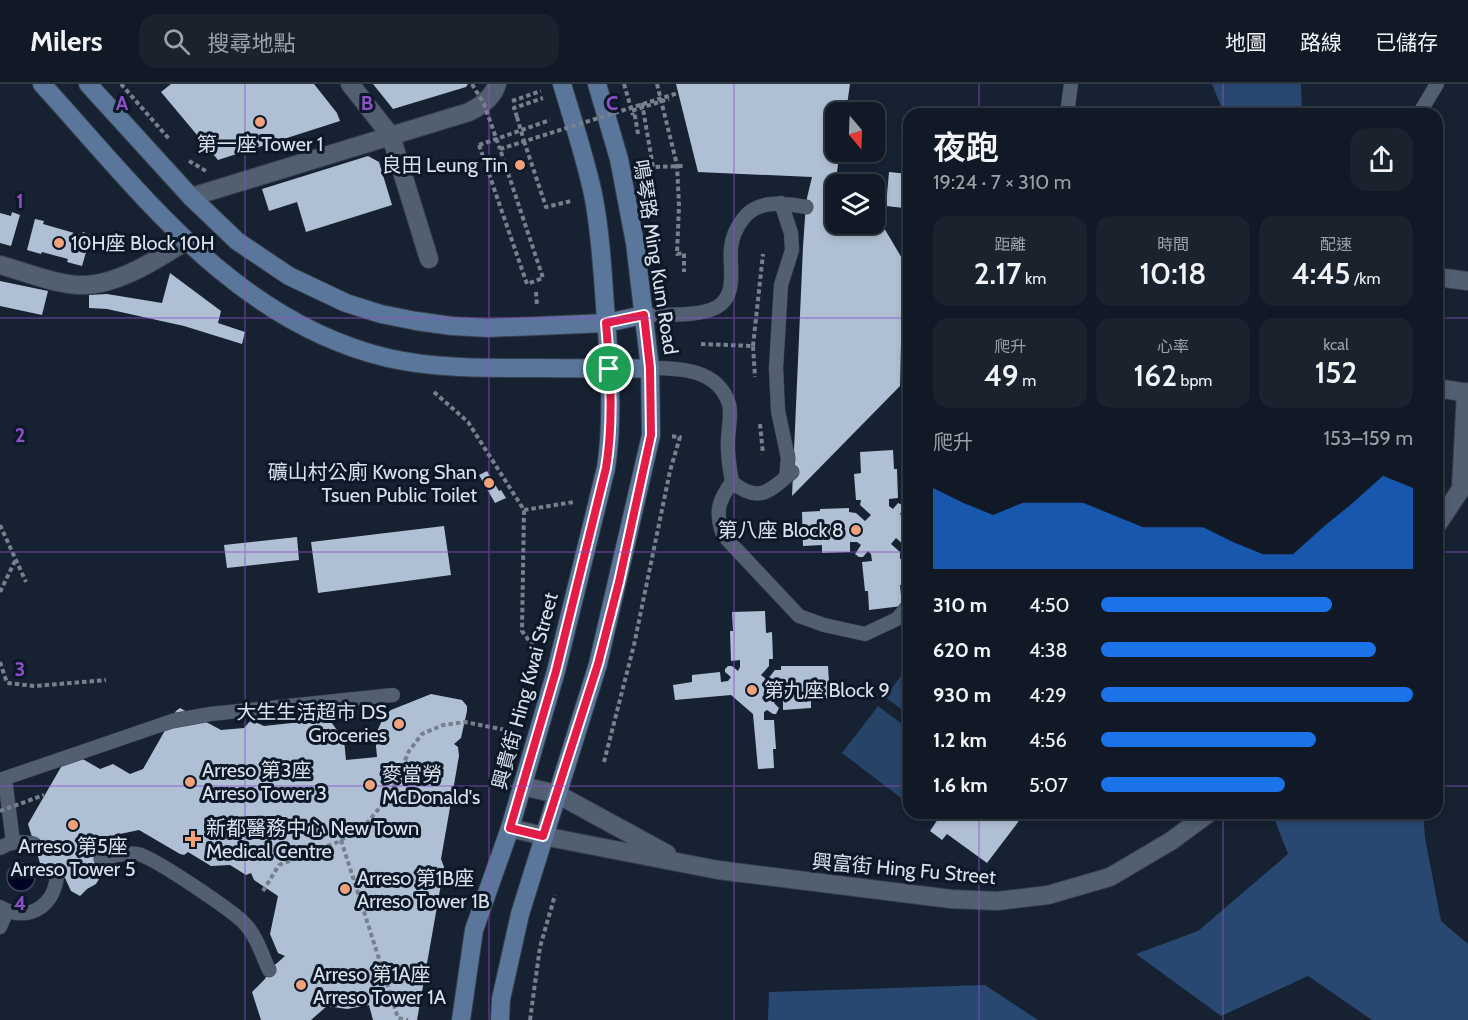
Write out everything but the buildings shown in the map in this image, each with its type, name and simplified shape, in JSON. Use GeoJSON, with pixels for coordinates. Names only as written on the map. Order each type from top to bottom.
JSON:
{"type":"FeatureCollection","features":[{"type":"Feature","properties":{"kind":"main road"},"geometry":{"type":"LineString","coordinates":[[42,84],[186,241],[241,288],[296,323],[357,349],[410,362],[454,367],[650,368],[651,435],[619,582],[598,664],[520,914],[501,999],[500,1020]]}},
{"type":"Feature","properties":{"kind":"main road"},"geometry":{"type":"LineString","coordinates":[[88,84],[191,197],[237,241],[289,276],[346,303],[381,314],[452,326],[488,328],[606,323],[644,315]]}},
{"type":"Feature","properties":{"kind":"main road"},"geometry":{"type":"LineString","coordinates":[[562,84],[593,196],[601,250],[609,369]]}},
{"type":"Feature","properties":{"kind":"main road","name":"鳴琴路 Ming Kum Road"},"geometry":{"type":"LineString","coordinates":[[597,84],[619,159],[635,243],[650,368]]}},
{"type":"Feature","properties":{"kind":"main road","name":"興貴街 Hing Kwai Street"},"geometry":{"type":"LineString","coordinates":[[461,1020],[474,930],[510,828],[556,671],[606,468],[612,407],[609,369]]}},
{"type":"Feature","properties":{"kind":"street"},"geometry":{"type":"LineString","coordinates":[[350,84],[392,136],[429,259]]}},
{"type":"Feature","properties":{"kind":"street"},"geometry":{"type":"LineString","coordinates":[[191,197],[469,112],[482,105],[497,84]]}},
{"type":"Feature","properties":{"kind":"street"},"geometry":{"type":"LineString","coordinates":[[0,265],[61,282],[86,285],[109,280],[141,268],[186,241]]}},
{"type":"Feature","properties":{"kind":"street"},"geometry":{"type":"LineString","coordinates":[[1443,278],[1468,281]]}},
{"type":"Feature","properties":{"kind":"street"},"geometry":{"type":"LineString","coordinates":[[1443,389],[1467,393],[1465,492],[1443,518]]}},
{"type":"Feature","properties":{"kind":"street","name":"興富街 Hing Fu Street"},"geometry":{"type":"LineString","coordinates":[[522,786],[556,794],[682,862]]}},
{"type":"Feature","properties":{"kind":"street","name":"興富街 Hing Fu Street"},"geometry":{"type":"LineString","coordinates":[[510,828],[717,870],[780,880],[951,899],[997,901],[1048,895],[1110,877],[1172,842],[1201,819]]}},
{"type":"Feature","properties":{"kind":"lane"},"geometry":{"type":"LineString","coordinates":[[1068,108],[1071,84]]}},
{"type":"Feature","properties":{"kind":"lane"},"geometry":{"type":"LineString","coordinates":[[1423,108],[1437,84]]}},
{"type":"Feature","properties":{"kind":"lane"},"geometry":{"type":"LineString","coordinates":[[644,315],[685,314],[718,307],[730,292],[731,248],[735,228],[748,212],[766,205],[781,203],[806,207]]}},
{"type":"Feature","properties":{"kind":"lane"},"geometry":{"type":"LineString","coordinates":[[732,483],[744,492],[760,494],[775,487],[789,474],[778,411],[776,368],[781,285],[792,250],[791,233],[781,203]]}},
{"type":"Feature","properties":{"kind":"lane"},"geometry":{"type":"LineString","coordinates":[[650,368],[673,368],[696,372],[707,377],[720,388],[729,404],[728,442],[732,483],[721,497],[717,519],[723,535],[799,616],[824,625],[865,634],[897,619],[903,612]]}},
{"type":"Feature","properties":{"kind":"lane"},"geometry":{"type":"LineString","coordinates":[[34,844],[24,841],[6,845],[3,780],[172,721],[221,713],[393,695]]}},
{"type":"Feature","properties":{"kind":"lane"},"geometry":{"type":"LineString","coordinates":[[101,859],[125,853],[154,860],[239,917],[254,936],[269,970]]}},
{"type":"Feature","properties":{"kind":"lane"},"geometry":{"type":"LineString","coordinates":[[0,927],[3,909],[17,914],[38,909],[47,902],[57,884],[57,873]]}},
{"type":"Feature","properties":{"kind":"path"},"geometry":{"type":"LineString","coordinates":[[121,84],[177,147]]}},
{"type":"Feature","properties":{"kind":"path"},"geometry":{"type":"LineString","coordinates":[[472,84],[484,104],[500,149],[543,278],[527,284],[479,145],[550,120]]}},
{"type":"Feature","properties":{"kind":"path"},"geometry":{"type":"LineString","coordinates":[[470,97],[481,84]]}},
{"type":"Feature","properties":{"kind":"path"},"geometry":{"type":"LineString","coordinates":[[624,84],[638,134],[634,110],[669,99]]}},
{"type":"Feature","properties":{"kind":"path"},"geometry":{"type":"LineString","coordinates":[[657,84],[677,165],[679,206],[677,254],[684,253],[684,272]]}},
{"type":"Feature","properties":{"kind":"path"},"geometry":{"type":"LineString","coordinates":[[500,149],[678,93]]}},
{"type":"Feature","properties":{"kind":"path"},"geometry":{"type":"LineString","coordinates":[[543,98],[514,108],[546,207],[571,201]]}},
{"type":"Feature","properties":{"kind":"path"},"geometry":{"type":"LineString","coordinates":[[642,103],[654,167],[685,166]]}},
{"type":"Feature","properties":{"kind":"path"},"geometry":{"type":"LineString","coordinates":[[184,155],[191,163],[204,171],[212,171]]}},
{"type":"Feature","properties":{"kind":"path"},"geometry":{"type":"LineString","coordinates":[[756,382],[753,346],[763,254]]}},
{"type":"Feature","properties":{"kind":"path"},"geometry":{"type":"LineString","coordinates":[[701,344],[753,346]]}},
{"type":"Feature","properties":{"kind":"path"},"geometry":{"type":"LineString","coordinates":[[434,392],[468,422],[524,510],[522,631],[541,656]]}},
{"type":"Feature","properties":{"kind":"path"},"geometry":{"type":"LineString","coordinates":[[759,418],[762,454]]}},
{"type":"Feature","properties":{"kind":"path"},"geometry":{"type":"LineString","coordinates":[[604,762],[634,645],[670,471],[680,437]]}},
{"type":"Feature","properties":{"kind":"path"},"geometry":{"type":"LineString","coordinates":[[524,510],[574,502]]}},
{"type":"Feature","properties":{"kind":"path"},"geometry":{"type":"LineString","coordinates":[[0,525],[26,582]]}},
{"type":"Feature","properties":{"kind":"path"},"geometry":{"type":"LineString","coordinates":[[0,592],[16,560]]}},
{"type":"Feature","properties":{"kind":"path"},"geometry":{"type":"LineString","coordinates":[[0,662],[7,683],[35,686],[106,680]]}},
{"type":"Feature","properties":{"kind":"path"},"geometry":{"type":"LineString","coordinates":[[263,891],[279,865],[322,850],[361,827],[380,808],[399,778],[409,751],[422,734],[443,725],[465,722],[512,731]]}},
{"type":"Feature","properties":{"kind":"path"},"geometry":{"type":"LineString","coordinates":[[0,811],[44,795]]}},
{"type":"Feature","properties":{"kind":"path"},"geometry":{"type":"LineString","coordinates":[[341,840],[398,1018],[408,1020]]}},
{"type":"Feature","properties":{"kind":"path"},"geometry":{"type":"LineString","coordinates":[[530,1020],[540,947],[555,895]]}},
{"type":"Feature","properties":{"kind":"shaded area"},"geometry":{"type":"Polygon","coordinates":[[[1212,84],[1301,84],[1302,108],[1222,108],[1212,84]]]}},
{"type":"Feature","properties":{"kind":"shaded area"},"geometry":{"type":"Polygon","coordinates":[[[903,673],[903,710],[885,697],[903,673]]]}},
{"type":"Feature","properties":{"kind":"shaded area"},"geometry":{"type":"Polygon","coordinates":[[[878,706],[903,725],[903,799],[842,753],[878,706]]]}},
{"type":"Feature","properties":{"kind":"shaded area"},"geometry":{"type":"Polygon","coordinates":[[[1274,819],[1423,819],[1441,921],[1468,944],[1468,1020],[1372,1020],[1308,976],[1221,1016],[1136,954],[1198,931],[1288,854],[1274,819]]]}},
{"type":"Feature","properties":{"kind":"shaded area"},"geometry":{"type":"Polygon","coordinates":[[[21,863],[31,867],[35,877],[31,887],[21,891],[11,887],[7,877],[11,867],[21,863]]]}},
{"type":"Feature","properties":{"kind":"shaded area"},"geometry":{"type":"Polygon","coordinates":[[[985,985],[1038,1020],[768,1020],[769,992],[985,985]]]}},
{"type":"Feature","properties":{"kind":"place","name":"第一座 Tower 1"},"geometry":{"type":"Point","coordinates":[260,122]}},
{"type":"Feature","properties":{"kind":"place","name":"良田 Leung Tin"},"geometry":{"type":"Point","coordinates":[520,165]}},
{"type":"Feature","properties":{"kind":"place","name":"10H座 Block 10H"},"geometry":{"type":"Point","coordinates":[59,243]}},
{"type":"Feature","properties":{"kind":"place","name":"礦山村公廁 Kwong Shan Tsuen Public Toilet"},"geometry":{"type":"Point","coordinates":[489,483]}},
{"type":"Feature","properties":{"kind":"place","name":"第八座 Block 8"},"geometry":{"type":"Point","coordinates":[856,530]}},
{"type":"Feature","properties":{"kind":"place","name":"第九座 Block 9"},"geometry":{"type":"Point","coordinates":[752,690]}},
{"type":"Feature","properties":{"kind":"place","name":"大生生活超市 DS Groceries"},"geometry":{"type":"Point","coordinates":[399,724]}},
{"type":"Feature","properties":{"kind":"place","name":"Arreso 第3座 Arreso Tower 3"},"geometry":{"type":"Point","coordinates":[190,782]}},
{"type":"Feature","properties":{"kind":"place","name":"麥當勞 McDonald's"},"geometry":{"type":"Point","coordinates":[370,785]}},
{"type":"Feature","properties":{"kind":"place","name":"Arreso 第5座 Arreso Tower 5"},"geometry":{"type":"Point","coordinates":[73,825]}},
{"type":"Feature","properties":{"kind":"place","name":"新都醫務中心 New Town Medical Centre"},"geometry":{"type":"Point","coordinates":[193,839]}},
{"type":"Feature","properties":{"kind":"place","name":"Arreso 第1B座 Arreso Tower 1B"},"geometry":{"type":"Point","coordinates":[345,889]}},
{"type":"Feature","properties":{"kind":"place","name":"Arreso 第1A座 Arreso Tower 1A"},"geometry":{"type":"Point","coordinates":[301,985]}},
{"type":"Feature","properties":{"kind":"route"},"geometry":{"type":"LineString","coordinates":[[644,315],[650,368],[651,435],[619,582],[598,664],[543,836],[510,828],[556,671],[606,468],[612,407],[609,369],[606,323],[644,315]]}}]}
